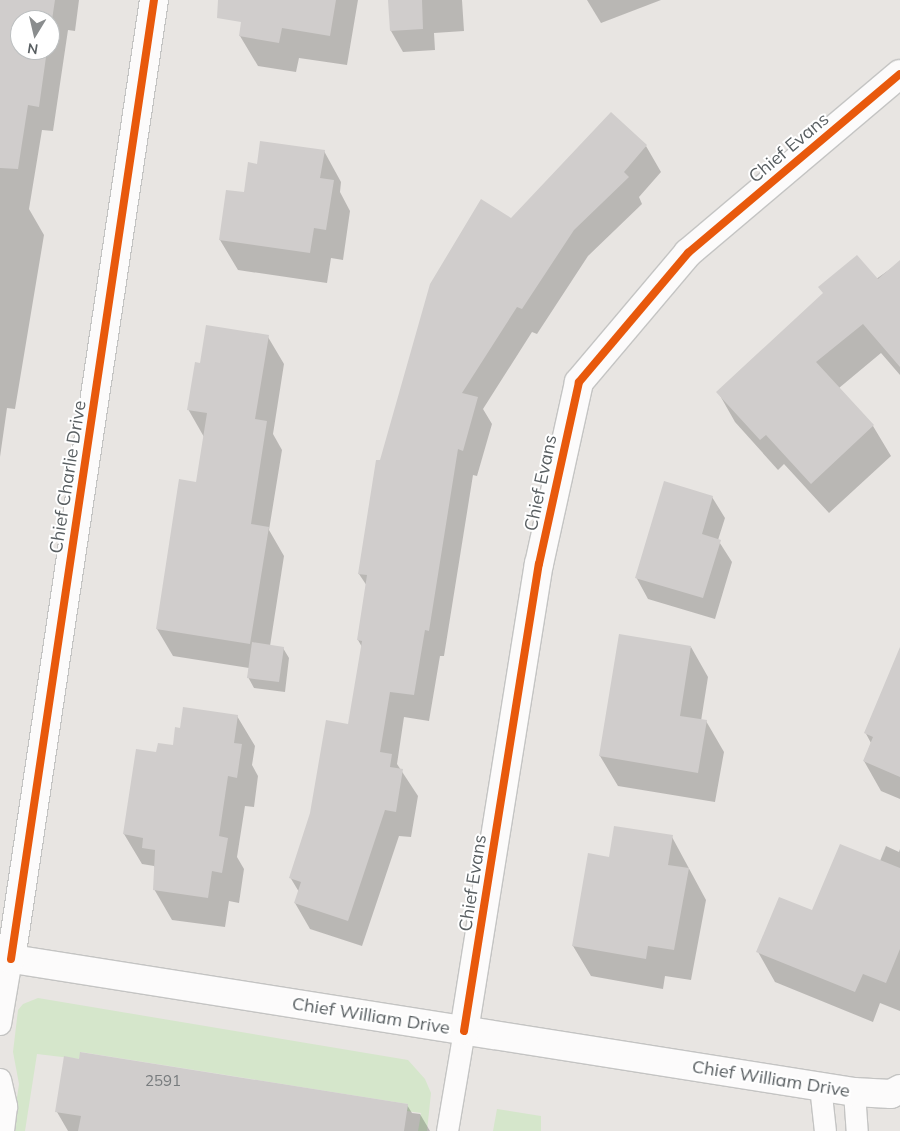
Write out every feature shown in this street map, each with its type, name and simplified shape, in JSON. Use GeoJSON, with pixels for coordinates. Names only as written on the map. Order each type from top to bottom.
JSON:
{"type":"FeatureCollection","features":[{"type":"Feature","properties":{"kind":"street","name":"Chief Charlie Drive"},"geometry":{"type":"LineString","coordinates":[[5,958],[154,0]]}},
{"type":"Feature","properties":{"kind":"street","name":"Chief Evans"},"geometry":{"type":"LineString","coordinates":[[464,1031],[539,566],[579,382],[688,253],[900,74]]}},
{"type":"Feature","properties":{"kind":"street","name":"Chief William Drive"},"geometry":{"type":"LineString","coordinates":[[5,958],[854,1092],[895,1092]]}},
{"type":"Feature","properties":{"kind":"lane"},"geometry":{"type":"LineString","coordinates":[[0,1024],[5,958]]}},
{"type":"Feature","properties":{"kind":"lane"},"geometry":{"type":"LineString","coordinates":[[447,1131],[464,1031]]}},
{"type":"Feature","properties":{"kind":"lane"},"geometry":{"type":"LineString","coordinates":[[0,1079],[6,1106],[3,1131]]}},
{"type":"Feature","properties":{"kind":"lane"},"geometry":{"type":"LineString","coordinates":[[820,1086],[825,1131]]}},
{"type":"Feature","properties":{"kind":"lane"},"geometry":{"type":"LineString","coordinates":[[854,1092],[857,1131]]}},
{"type":"Feature","properties":{"kind":"green space"},"geometry":{"type":"Polygon","coordinates":[[[38,998],[408,1060],[425,1079],[431,1093],[427,1131],[418,1131],[421,1113],[407,1111],[408,1104],[81,1052],[79,1059],[37,1054],[25,1131],[12,1131],[19,1084],[13,1052],[18,1010],[23,1004],[38,998]]]}},
{"type":"Feature","properties":{"kind":"green space"},"geometry":{"type":"Polygon","coordinates":[[[497,1109],[541,1116],[541,1131],[493,1131],[497,1109]]]}},
{"type":"Feature","properties":{"kind":"building"},"geometry":{"type":"Polygon","coordinates":[[[0,0],[55,0],[53,10],[10,10],[10,60],[46,60],[39,107],[28,105],[18,169],[0,168],[0,0]]]}},
{"type":"Feature","properties":{"kind":"building"},"geometry":{"type":"Polygon","coordinates":[[[218,0],[336,0],[330,36],[282,28],[279,43],[239,36],[241,22],[217,18],[218,0]]]}},
{"type":"Feature","properties":{"kind":"building"},"geometry":{"type":"Polygon","coordinates":[[[388,0],[422,0],[423,29],[390,31],[388,0]]]}},
{"type":"Feature","properties":{"kind":"building"},"geometry":{"type":"Polygon","coordinates":[[[611,112],[647,145],[624,172],[629,177],[574,230],[522,309],[517,307],[462,393],[478,397],[463,451],[458,449],[429,631],[425,630],[414,695],[390,692],[380,752],[392,754],[390,767],[403,769],[396,812],[385,810],[348,921],[294,903],[301,882],[289,878],[310,813],[326,720],[348,724],[362,641],[357,640],[367,575],[358,574],[376,460],[380,460],[430,284],[481,199],[511,218],[611,112]]]}},
{"type":"Feature","properties":{"kind":"building"},"geometry":{"type":"Polygon","coordinates":[[[260,141],[325,150],[320,178],[334,180],[326,230],[314,228],[310,253],[219,240],[226,190],[244,192],[248,162],[257,164],[260,141]]]}},
{"type":"Feature","properties":{"kind":"building"},"geometry":{"type":"Polygon","coordinates":[[[857,255],[878,279],[900,260],[900,367],[863,324],[816,362],[874,425],[811,484],[766,435],[760,440],[716,392],[823,293],[818,287],[857,255]]]}},
{"type":"Feature","properties":{"kind":"building"},"geometry":{"type":"Polygon","coordinates":[[[206,325],[269,335],[255,419],[267,421],[251,524],[269,527],[250,644],[156,629],[179,479],[196,482],[207,413],[187,410],[195,362],[200,363],[206,325]]]}},
{"type":"Feature","properties":{"kind":"building"},"geometry":{"type":"Polygon","coordinates":[[[664,481],[713,496],[702,534],[721,540],[703,598],[635,578],[664,481]]]}},
{"type":"Feature","properties":{"kind":"building"},"geometry":{"type":"Polygon","coordinates":[[[619,634],[691,646],[680,716],[707,720],[698,773],[599,756],[619,634]]]}},
{"type":"Feature","properties":{"kind":"building"},"geometry":{"type":"Polygon","coordinates":[[[252,642],[284,647],[279,682],[247,678],[252,642]]]}},
{"type":"Feature","properties":{"kind":"building"},"geometry":{"type":"Polygon","coordinates":[[[900,647],[900,777],[863,761],[873,737],[864,733],[900,647]]]}},
{"type":"Feature","properties":{"kind":"building"},"geometry":{"type":"Polygon","coordinates":[[[183,707],[238,715],[234,743],[242,744],[237,778],[228,776],[219,836],[228,838],[222,873],[212,871],[208,898],[153,890],[155,850],[142,848],[143,838],[123,834],[136,749],[156,752],[158,743],[173,745],[175,727],[180,728],[183,707]]]}},
{"type":"Feature","properties":{"kind":"building"},"geometry":{"type":"Polygon","coordinates":[[[614,826],[673,835],[668,865],[689,868],[674,950],[648,946],[646,959],[572,946],[588,853],[609,857],[614,826]]]}},
{"type":"Feature","properties":{"kind":"building"},"geometry":{"type":"Polygon","coordinates":[[[840,844],[900,868],[900,949],[886,983],[863,974],[855,992],[756,952],[779,897],[812,910],[840,844]]]}},
{"type":"Feature","properties":{"kind":"building"},"geometry":{"type":"Polygon","coordinates":[[[80,1052],[408,1104],[404,1131],[78,1131],[81,1116],[55,1112],[64,1056],[79,1059],[80,1052]]]}},
{"type":"Feature","properties":{"kind":"cycle path"},"geometry":{"type":"LineString","coordinates":[[11,959],[154,0]]}},
{"type":"Feature","properties":{"kind":"cycle path"},"geometry":{"type":"LineString","coordinates":[[464,1031],[539,564],[579,382],[688,253],[900,74]]}}]}
